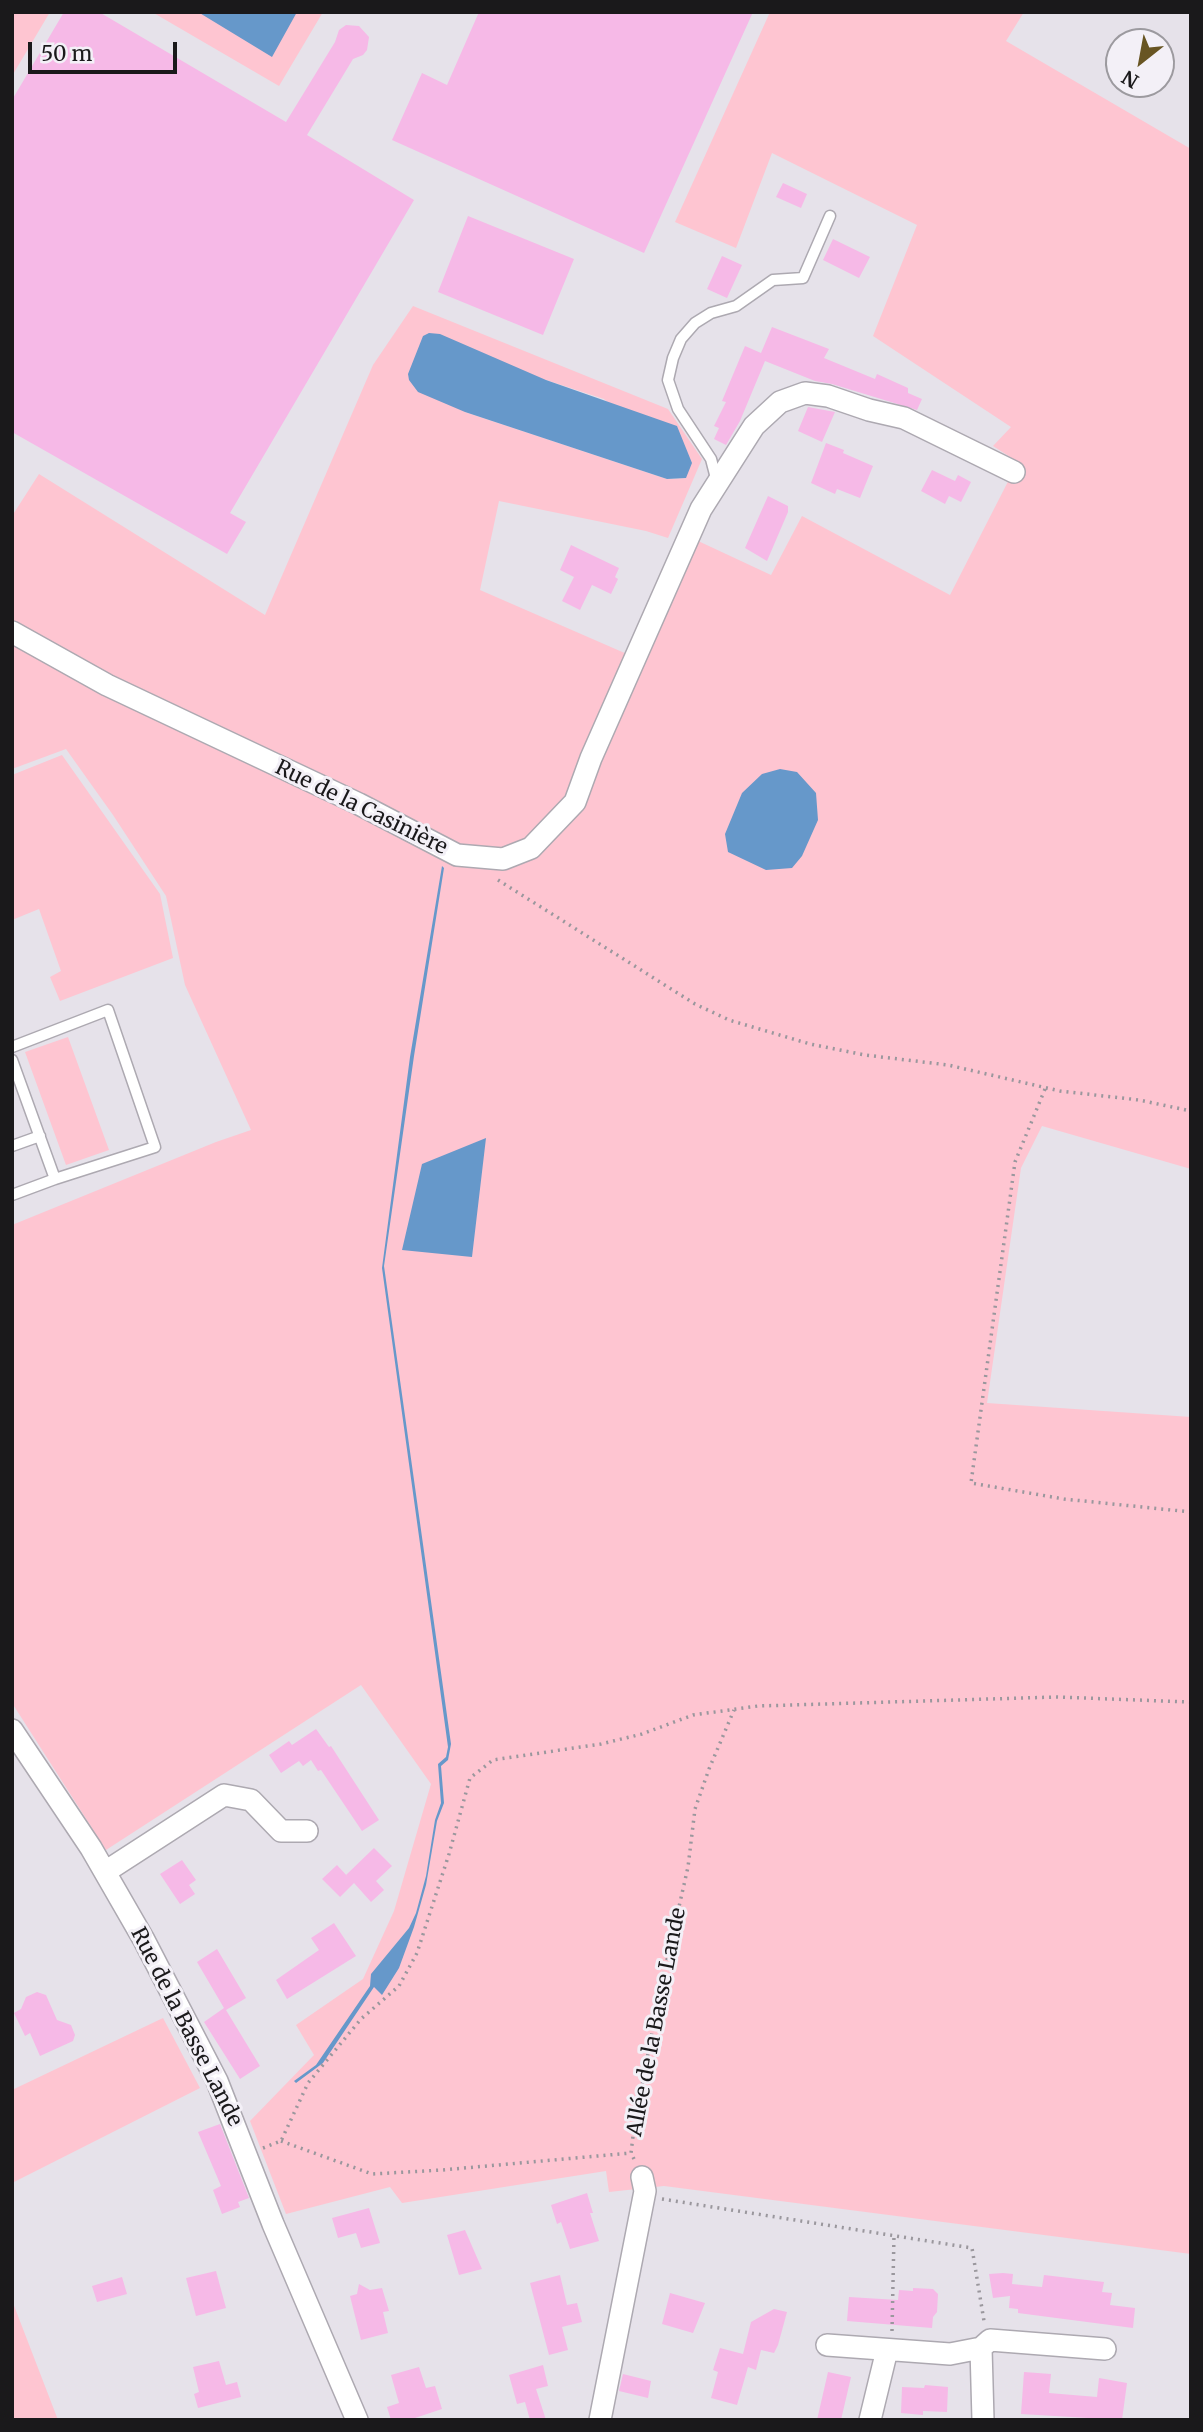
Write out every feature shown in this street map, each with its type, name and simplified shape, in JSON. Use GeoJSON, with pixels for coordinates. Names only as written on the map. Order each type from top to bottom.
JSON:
{"type":"FeatureCollection","features":[{"type":"Feature","properties":{"kind":"street","name":"Rue de la Casinière"},"geometry":{"type":"LineString","coordinates":[[12,632],[131,697],[359,804],[457,855],[503,859],[531,848],[575,802],[591,758],[701,509],[754,426],[780,402],[805,393],[828,396],[904,418],[1014,472]]}},
{"type":"Feature","properties":{"kind":"street","name":"Rue de la Basse Lande"},"geometry":{"type":"LineString","coordinates":[[12,1730],[71,1815],[105,1872],[144,1940],[217,2081],[273,2224],[357,2420]]}},
{"type":"Feature","properties":{"kind":"street"},"geometry":{"type":"LineString","coordinates":[[105,1872],[224,1795],[251,1800],[281,1830],[307,1832]]}},
{"type":"Feature","properties":{"kind":"street"},"geometry":{"type":"LineString","coordinates":[[600,2420],[643,2187]]}},
{"type":"Feature","properties":{"kind":"street"},"geometry":{"type":"LineString","coordinates":[[827,2345],[950,2354],[985,2344],[1105,2349]]}},
{"type":"Feature","properties":{"kind":"street"},"geometry":{"type":"LineString","coordinates":[[983,2420],[985,2344]]}},
{"type":"Feature","properties":{"kind":"street"},"geometry":{"type":"LineString","coordinates":[[870,2420],[887,2350]]}},
{"type":"Feature","properties":{"kind":"lane"},"geometry":{"type":"LineString","coordinates":[[717,482],[710,459],[678,409],[668,380],[681,339],[695,323],[711,313],[736,306],[773,280],[803,278],[830,216]]}},
{"type":"Feature","properties":{"kind":"lane"},"geometry":{"type":"LineString","coordinates":[[12,1047],[108,1010],[155,1147],[12,1195]]}},
{"type":"Feature","properties":{"kind":"lane"},"geometry":{"type":"LineString","coordinates":[[12,1060],[18,1094],[40,1136],[55,1179]]}},
{"type":"Feature","properties":{"kind":"lane"},"geometry":{"type":"LineString","coordinates":[[12,1146],[40,1136]]}},
{"type":"Feature","properties":{"kind":"path"},"geometry":{"type":"LineString","coordinates":[[491,875],[695,1004],[729,1020],[810,1044],[865,1055],[948,1065],[1046,1088],[1139,1100],[1191,1111]]}},
{"type":"Feature","properties":{"kind":"path"},"geometry":{"type":"LineString","coordinates":[[1046,1088],[1015,1162],[971,1483],[1064,1499],[1191,1512]]}},
{"type":"Feature","properties":{"kind":"path"},"geometry":{"type":"LineString","coordinates":[[281,2141],[308,2083],[360,2019],[399,1986],[417,1953],[470,1778],[494,1760],[601,1744],[642,1734],[693,1715],[758,1706],[1056,1697],[1191,1702]]}},
{"type":"Feature","properties":{"kind":"path","name":"Allée de la Basse Lande"},"geometry":{"type":"LineString","coordinates":[[643,2187],[631,2154],[659,1995],[688,1867],[695,1809],[734,1710]]}},
{"type":"Feature","properties":{"kind":"path"},"geometry":{"type":"LineString","coordinates":[[247,2153],[281,2141],[372,2174],[631,2154]]}},
{"type":"Feature","properties":{"kind":"path"},"geometry":{"type":"LineString","coordinates":[[643,2187],[972,2248],[985,2344]]}},
{"type":"Feature","properties":{"kind":"path"},"geometry":{"type":"LineString","coordinates":[[887,2350],[892,2342],[894,2235]]}},
{"type":"Feature","properties":{"kind":"shaded area"},"geometry":{"type":"Polygon","coordinates":[[[12,12],[50,12],[12,76],[12,12]]]}},
{"type":"Feature","properties":{"kind":"shaded area"},"geometry":{"type":"Polygon","coordinates":[[[152,12],[323,12],[279,86],[152,12]]]}},
{"type":"Feature","properties":{"kind":"shaded area"},"geometry":{"type":"Polygon","coordinates":[[[770,12],[1024,12],[1006,41],[1191,149],[1191,1169],[1042,1126],[1021,1168],[987,1403],[1191,1417],[1191,2254],[664,2186],[609,2192],[606,2171],[402,2203],[390,2187],[286,2214],[250,2121],[314,2055],[296,2025],[363,1979],[394,1911],[431,1784],[361,1685],[106,1850],[12,1703],[12,1225],[251,1130],[185,985],[166,896],[113,815],[66,749],[12,769],[12,516],[39,474],[265,615],[373,365],[413,306],[668,409],[702,459],[668,538],[646,531],[499,501],[480,590],[643,661],[696,540],[771,575],[802,516],[950,595],[1018,462],[993,446],[1011,427],[873,336],[917,225],[772,153],[736,248],[675,222],[770,12]],[[546,380],[465,412],[667,479],[686,478],[604,399],[546,380]]]}},
{"type":"Feature","properties":{"kind":"shaded area"},"geometry":{"type":"Polygon","coordinates":[[[62,755],[160,894],[173,958],[60,1001],[50,977],[61,971],[39,909],[12,920],[12,775],[62,755]]]}},
{"type":"Feature","properties":{"kind":"shaded area"},"geometry":{"type":"Polygon","coordinates":[[[68,1037],[109,1150],[66,1165],[25,1052],[68,1037]]]}},
{"type":"Feature","properties":{"kind":"shaded area"},"geometry":{"type":"Polygon","coordinates":[[[163,2018],[200,2088],[12,2183],[12,2090],[163,2018]]]}},
{"type":"Feature","properties":{"kind":"shaded area"},"geometry":{"type":"Polygon","coordinates":[[[13,2303],[58,2420],[12,2420],[13,2303]]]}},
{"type":"Feature","properties":{"kind":"water"},"geometry":{"type":"Polygon","coordinates":[[[198,12],[297,12],[272,57],[198,12]]]}},
{"type":"Feature","properties":{"kind":"water"},"geometry":{"type":"Polygon","coordinates":[[[429,333],[440,334],[546,380],[677,426],[692,463],[686,478],[667,479],[465,412],[418,392],[408,374],[423,336],[429,333]]]}},
{"type":"Feature","properties":{"kind":"water"},"geometry":{"type":"Polygon","coordinates":[[[780,769],[797,772],[816,793],[818,820],[802,856],[792,868],[766,870],[728,852],[725,834],[742,793],[762,774],[780,769]]]}},
{"type":"Feature","properties":{"kind":"water"},"geometry":{"type":"Polygon","coordinates":[[[442,866],[444,868],[384,1266],[451,1744],[448,1760],[441,1766],[444,1803],[437,1821],[426,1885],[399,1968],[382,1995],[374,1987],[323,2063],[296,2083],[294,2081],[316,2065],[370,1986],[371,1974],[409,1928],[416,1913],[441,1803],[438,1764],[446,1757],[448,1747],[382,1268],[410,1057],[442,866]]]}},
{"type":"Feature","properties":{"kind":"water"},"geometry":{"type":"Polygon","coordinates":[[[486,1138],[472,1257],[402,1250],[422,1164],[486,1138]]]}},
{"type":"Feature","properties":{"kind":"building"},"geometry":{"type":"Polygon","coordinates":[[[64,12],[99,12],[286,122],[335,42],[339,30],[346,25],[359,26],[369,37],[367,50],[353,59],[307,135],[414,200],[230,513],[246,522],[227,554],[12,432],[12,100],[64,12]]]}},
{"type":"Feature","properties":{"kind":"building"},"geometry":{"type":"Polygon","coordinates":[[[479,12],[753,12],[644,253],[392,140],[422,73],[447,85],[479,12]]]}},
{"type":"Feature","properties":{"kind":"building"},"geometry":{"type":"Polygon","coordinates":[[[783,183],[807,194],[801,208],[776,197],[783,183]]]}},
{"type":"Feature","properties":{"kind":"building"},"geometry":{"type":"Polygon","coordinates":[[[468,216],[574,259],[543,335],[438,292],[468,216]]]}},
{"type":"Feature","properties":{"kind":"building"},"geometry":{"type":"Polygon","coordinates":[[[833,239],[870,257],[859,278],[823,260],[833,239]]]}},
{"type":"Feature","properties":{"kind":"building"},"geometry":{"type":"Polygon","coordinates":[[[722,256],[742,265],[727,298],[707,289],[722,256]]]}},
{"type":"Feature","properties":{"kind":"building"},"geometry":{"type":"Polygon","coordinates":[[[772,327],[829,349],[824,358],[875,379],[877,374],[908,388],[908,393],[922,399],[917,410],[815,381],[765,361],[740,421],[726,445],[714,439],[719,428],[714,426],[726,402],[722,401],[745,346],[761,353],[772,327]]]}},
{"type":"Feature","properties":{"kind":"building"},"geometry":{"type":"Polygon","coordinates":[[[808,407],[835,412],[822,442],[798,431],[808,407]]]}},
{"type":"Feature","properties":{"kind":"building"},"geometry":{"type":"Polygon","coordinates":[[[826,443],[873,466],[860,498],[837,489],[835,494],[811,483],[826,443]]]}},
{"type":"Feature","properties":{"kind":"building"},"geometry":{"type":"Polygon","coordinates":[[[932,470],[955,481],[958,475],[971,482],[961,502],[949,496],[945,504],[921,491],[932,470]]]}},
{"type":"Feature","properties":{"kind":"building"},"geometry":{"type":"Polygon","coordinates":[[[768,496],[788,506],[788,512],[767,561],[745,548],[768,496]]]}},
{"type":"Feature","properties":{"kind":"building"},"geometry":{"type":"Polygon","coordinates":[[[571,545],[619,568],[615,577],[618,579],[611,594],[592,585],[580,610],[562,601],[574,577],[560,570],[571,545]]]}},
{"type":"Feature","properties":{"kind":"building"},"geometry":{"type":"Polygon","coordinates":[[[316,1729],[329,1747],[331,1746],[379,1820],[362,1831],[321,1770],[318,1771],[311,1760],[303,1766],[299,1761],[281,1773],[269,1755],[289,1741],[292,1745],[316,1729]]]}},
{"type":"Feature","properties":{"kind":"building"},"geometry":{"type":"Polygon","coordinates":[[[374,1848],[392,1866],[376,1881],[384,1890],[371,1902],[354,1883],[340,1897],[322,1879],[337,1865],[346,1875],[374,1848]]]}},
{"type":"Feature","properties":{"kind":"building"},"geometry":{"type":"Polygon","coordinates":[[[182,1860],[196,1880],[189,1885],[195,1894],[180,1904],[160,1874],[182,1860]]]}},
{"type":"Feature","properties":{"kind":"building"},"geometry":{"type":"Polygon","coordinates":[[[334,1923],[356,1956],[287,1999],[276,1980],[319,1950],[311,1938],[334,1923]]]}},
{"type":"Feature","properties":{"kind":"building"},"geometry":{"type":"Polygon","coordinates":[[[217,1949],[246,1998],[226,2010],[260,2066],[240,2079],[204,2022],[224,2008],[197,1962],[217,1949]]]}},
{"type":"Feature","properties":{"kind":"building"},"geometry":{"type":"Polygon","coordinates":[[[37,1992],[46,1995],[57,2020],[71,2025],[75,2035],[73,2041],[40,2056],[30,2033],[25,2036],[14,2013],[21,2009],[26,1997],[37,1992]]]}},
{"type":"Feature","properties":{"kind":"building"},"geometry":{"type":"Polygon","coordinates":[[[220,2124],[249,2198],[238,2202],[240,2207],[222,2214],[213,2190],[221,2186],[198,2132],[220,2124]]]}},
{"type":"Feature","properties":{"kind":"building"},"geometry":{"type":"Polygon","coordinates":[[[587,2193],[599,2241],[570,2249],[561,2222],[557,2224],[551,2205],[587,2193]]]}},
{"type":"Feature","properties":{"kind":"building"},"geometry":{"type":"Polygon","coordinates":[[[369,2208],[380,2243],[361,2248],[356,2233],[338,2238],[332,2218],[369,2208]]]}},
{"type":"Feature","properties":{"kind":"building"},"geometry":{"type":"Polygon","coordinates":[[[465,2230],[482,2269],[459,2275],[447,2235],[465,2230]]]}},
{"type":"Feature","properties":{"kind":"building"},"geometry":{"type":"Polygon","coordinates":[[[216,2271],[226,2308],[196,2316],[186,2278],[216,2271]]]}},
{"type":"Feature","properties":{"kind":"building"},"geometry":{"type":"Polygon","coordinates":[[[989,2274],[1013,2274],[1012,2284],[1042,2287],[1044,2275],[1104,2282],[1102,2292],[1112,2293],[1110,2305],[1135,2308],[1133,2328],[1018,2313],[1018,2309],[1009,2308],[1010,2296],[993,2298],[989,2274]]]}},
{"type":"Feature","properties":{"kind":"building"},"geometry":{"type":"Polygon","coordinates":[[[560,2275],[567,2305],[577,2303],[582,2322],[562,2327],[568,2350],[549,2355],[530,2283],[560,2275]]]}},
{"type":"Feature","properties":{"kind":"building"},"geometry":{"type":"Polygon","coordinates":[[[122,2277],[127,2294],[97,2302],[92,2286],[122,2277]]]}},
{"type":"Feature","properties":{"kind":"building"},"geometry":{"type":"Polygon","coordinates":[[[359,2284],[370,2290],[382,2288],[389,2311],[383,2312],[388,2333],[361,2340],[350,2296],[357,2294],[359,2284]]]}},
{"type":"Feature","properties":{"kind":"building"},"geometry":{"type":"Polygon","coordinates":[[[913,2288],[933,2289],[938,2294],[937,2312],[933,2317],[932,2328],[847,2321],[849,2297],[898,2300],[899,2290],[913,2291],[913,2288]]]}},
{"type":"Feature","properties":{"kind":"building"},"geometry":{"type":"Polygon","coordinates":[[[670,2293],[705,2303],[693,2333],[662,2324],[670,2293]]]}},
{"type":"Feature","properties":{"kind":"building"},"geometry":{"type":"Polygon","coordinates":[[[774,2309],[787,2312],[774,2353],[761,2350],[756,2370],[748,2367],[737,2405],[711,2398],[718,2372],[713,2370],[720,2348],[743,2354],[751,2322],[774,2309]]]}},
{"type":"Feature","properties":{"kind":"building"},"geometry":{"type":"Polygon","coordinates":[[[219,2361],[226,2385],[237,2382],[241,2397],[198,2408],[194,2394],[199,2392],[193,2367],[219,2361]]]}},
{"type":"Feature","properties":{"kind":"building"},"geometry":{"type":"Polygon","coordinates":[[[543,2365],[548,2386],[536,2389],[546,2420],[530,2420],[525,2402],[517,2404],[509,2375],[543,2365]]]}},
{"type":"Feature","properties":{"kind":"building"},"geometry":{"type":"Polygon","coordinates":[[[419,2367],[426,2388],[435,2386],[442,2409],[409,2420],[391,2420],[387,2407],[399,2403],[391,2375],[419,2367]]]}},
{"type":"Feature","properties":{"kind":"building"},"geometry":{"type":"Polygon","coordinates":[[[828,2372],[851,2377],[841,2420],[817,2420],[828,2372]]]}},
{"type":"Feature","properties":{"kind":"building"},"geometry":{"type":"Polygon","coordinates":[[[1024,2372],[1051,2374],[1049,2393],[1097,2397],[1099,2378],[1127,2383],[1122,2420],[1021,2414],[1024,2372]]]}},
{"type":"Feature","properties":{"kind":"building"},"geometry":{"type":"Polygon","coordinates":[[[623,2374],[651,2381],[648,2398],[619,2391],[623,2374]]]}},
{"type":"Feature","properties":{"kind":"building"},"geometry":{"type":"Polygon","coordinates":[[[925,2385],[948,2387],[947,2412],[923,2411],[923,2415],[901,2413],[902,2387],[924,2388],[925,2385]]]}}]}
